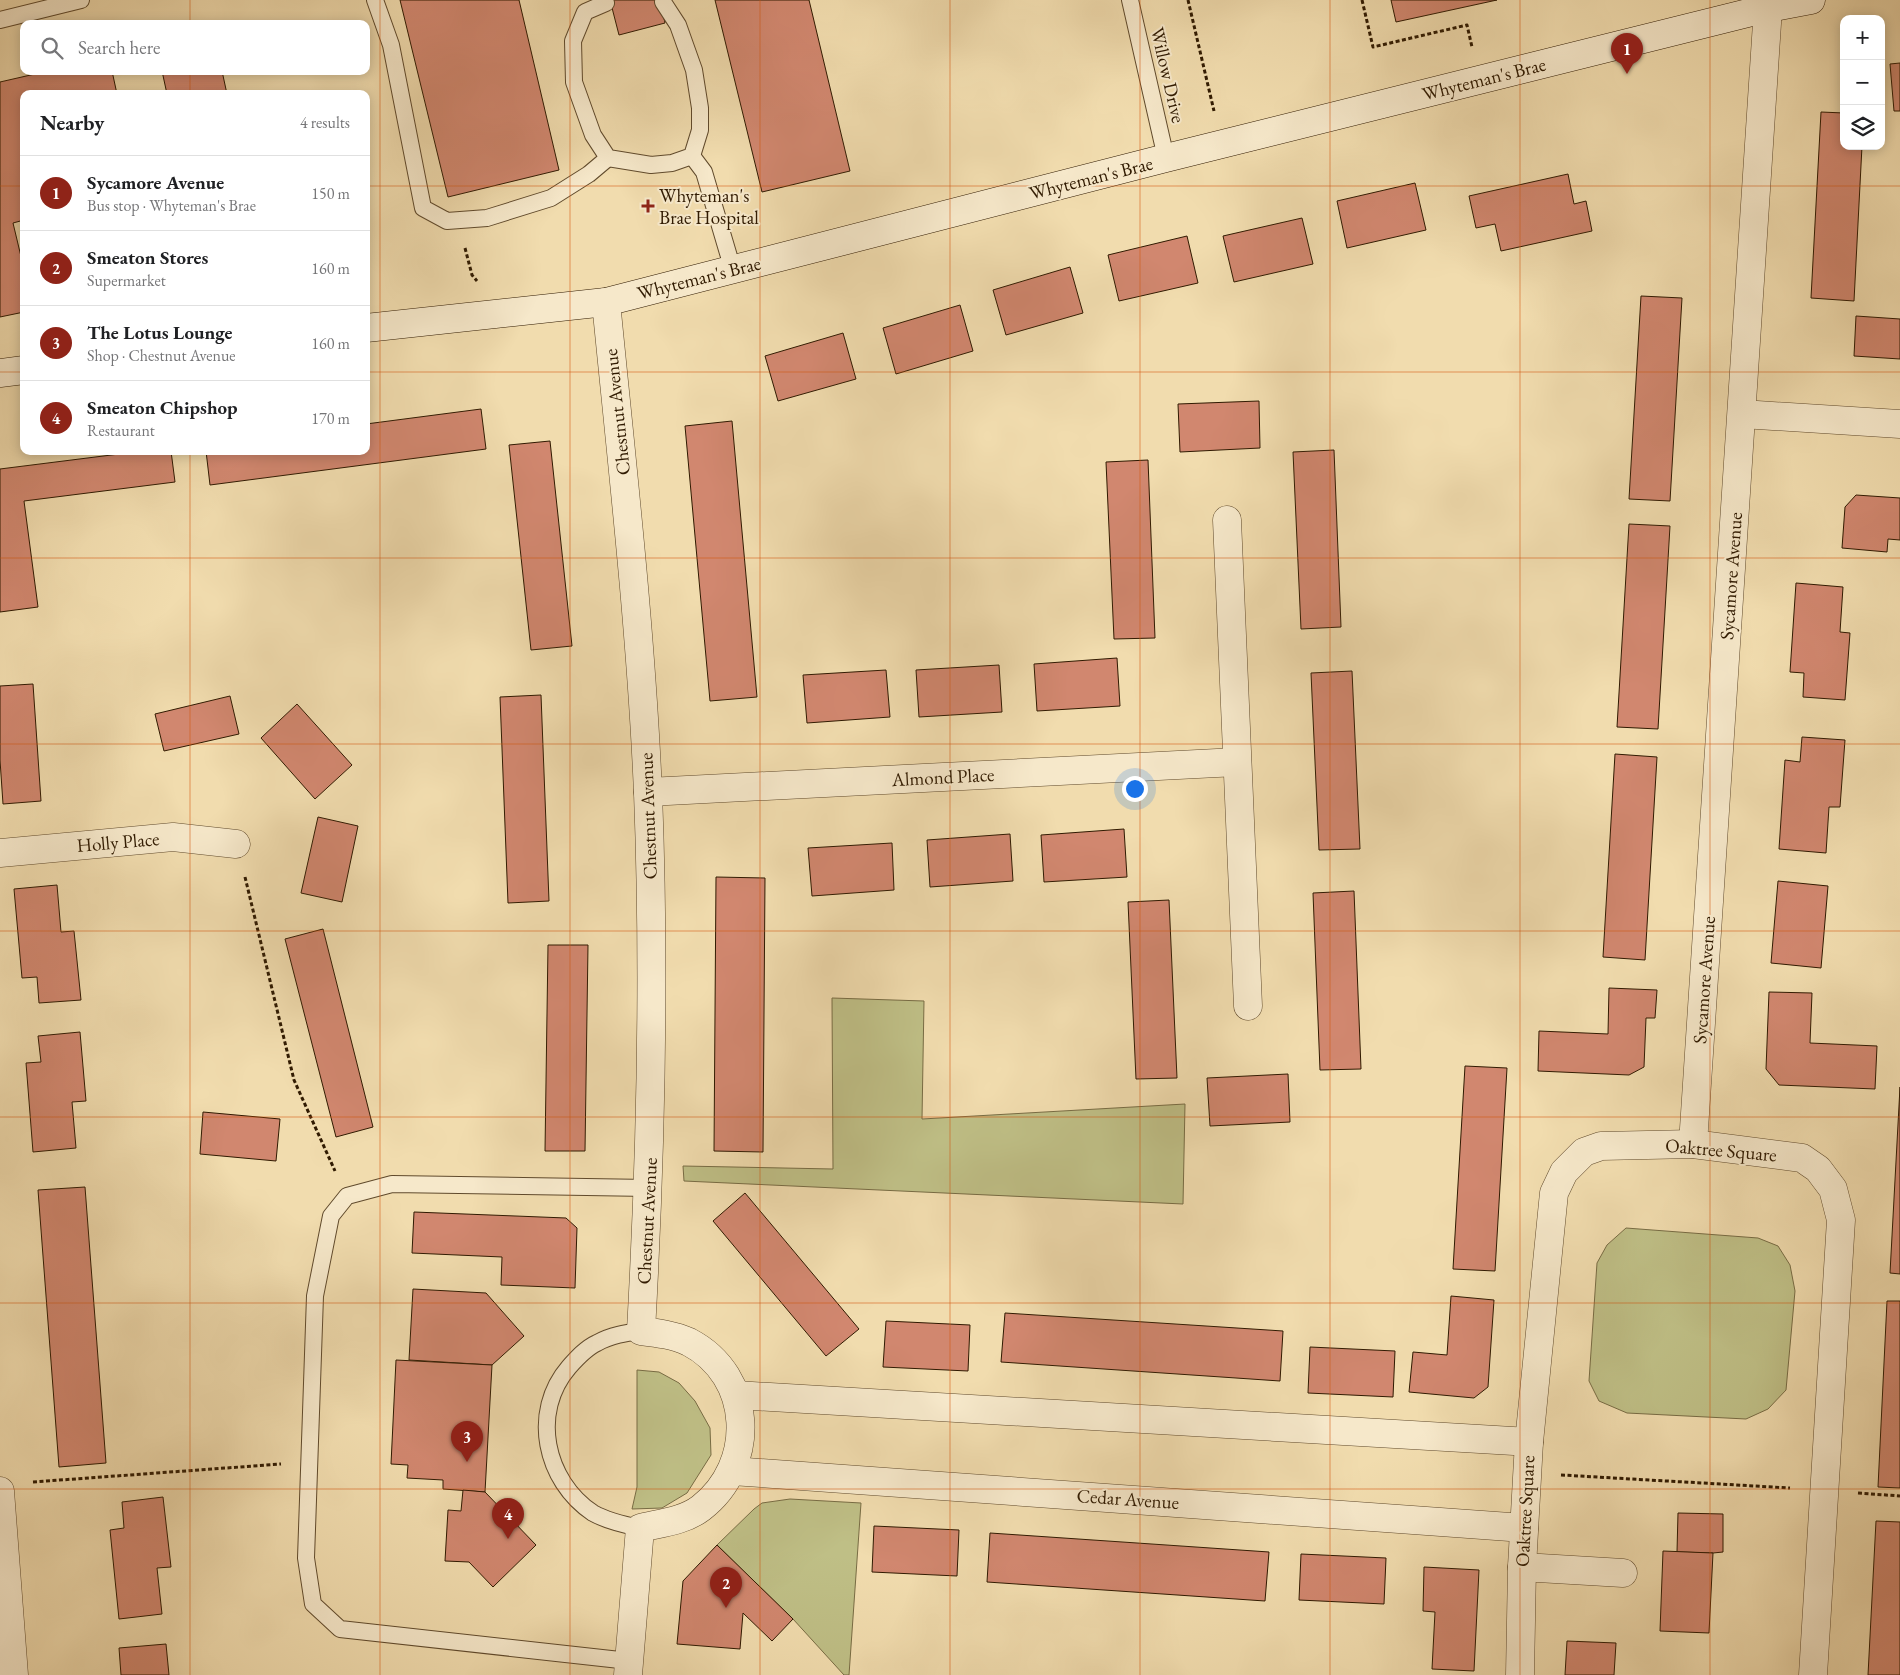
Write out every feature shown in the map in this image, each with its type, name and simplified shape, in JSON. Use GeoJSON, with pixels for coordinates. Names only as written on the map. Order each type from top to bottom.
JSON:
{"type":"FeatureCollection","features":[{"type":"Feature","properties":{"kind":"street","name":"Whyteman's Brae"},"geometry":{"type":"LineString","coordinates":[[370,328],[606,302],[1166,158],[1768,8],[1811,0]]}},
{"type":"Feature","properties":{"kind":"street","name":"Sycamore Avenue"},"geometry":{"type":"LineString","coordinates":[[1693,1144],[1768,8]]}},
{"type":"Feature","properties":{"kind":"street","name":"Chestnut Avenue"},"geometry":{"type":"LineString","coordinates":[[606,302],[639,640],[648,792],[653,1001],[649,1188],[641,1331]]}},
{"type":"Feature","properties":{"kind":"street"},"geometry":{"type":"LineString","coordinates":[[0,373],[20,370]]}},
{"type":"Feature","properties":{"kind":"street"},"geometry":{"type":"LineString","coordinates":[[1742,414],[1900,424]]}},
{"type":"Feature","properties":{"kind":"street"},"geometry":{"type":"LineString","coordinates":[[1227,520],[1248,1006]]}},
{"type":"Feature","properties":{"kind":"street","name":"Almond Place"},"geometry":{"type":"LineString","coordinates":[[648,792],[1237,762]]}},
{"type":"Feature","properties":{"kind":"street","name":"Holly Place"},"geometry":{"type":"LineString","coordinates":[[0,852],[173,837],[236,844]]}},
{"type":"Feature","properties":{"kind":"street","name":"Oaktree Square"},"geometry":{"type":"LineString","coordinates":[[1520,1675],[1522,1568],[1529,1442],[1554,1193],[1564,1172],[1584,1152],[1601,1146],[1693,1144],[1802,1158],[1818,1169],[1833,1189],[1841,1220],[1826,1490],[1813,1675]]}},
{"type":"Feature","properties":{"kind":"street"},"geometry":{"type":"LineString","coordinates":[[629,1668],[640,1528],[683,1518],[700,1508],[719,1491],[732,1471],[738,1454],[741,1431],[741,1418],[736,1395],[727,1377],[709,1356],[689,1342],[666,1334],[641,1331]]}},
{"type":"Feature","properties":{"kind":"street"},"geometry":{"type":"LineString","coordinates":[[736,1395],[1529,1442]]}},
{"type":"Feature","properties":{"kind":"street","name":"Cedar Avenue"},"geometry":{"type":"LineString","coordinates":[[732,1471],[1524,1528]]}},
{"type":"Feature","properties":{"kind":"street"},"geometry":{"type":"LineString","coordinates":[[0,1491],[14,1675]]}},
{"type":"Feature","properties":{"kind":"street"},"geometry":{"type":"LineString","coordinates":[[1522,1568],[1623,1573]]}},
{"type":"Feature","properties":{"kind":"lane"},"geometry":{"type":"LineString","coordinates":[[0,20],[81,0]]}},
{"type":"Feature","properties":{"kind":"lane"},"geometry":{"type":"LineString","coordinates":[[375,0],[391,45],[423,208],[447,221],[487,218],[551,198],[588,174],[608,158]]}},
{"type":"Feature","properties":{"kind":"lane","name":"Willow Drive"},"geometry":{"type":"LineString","coordinates":[[1130,0],[1166,158]]}},
{"type":"Feature","properties":{"kind":"lane"},"geometry":{"type":"LineString","coordinates":[[663,2],[678,25],[694,70],[700,108],[700,130],[692,156]]}},
{"type":"Feature","properties":{"kind":"lane"},"geometry":{"type":"LineString","coordinates":[[606,3],[585,12],[573,41],[574,82],[592,135],[608,158],[651,165],[672,163],[692,156]]}},
{"type":"Feature","properties":{"kind":"lane"},"geometry":{"type":"LineString","coordinates":[[692,156],[704,172],[733,270]]}},
{"type":"Feature","properties":{"kind":"lane"},"geometry":{"type":"LineString","coordinates":[[629,1668],[340,1629],[313,1604],[306,1558],[309,1462],[316,1296],[332,1216],[347,1196],[392,1184],[649,1188]]}},
{"type":"Feature","properties":{"kind":"lane"},"geometry":{"type":"LineString","coordinates":[[640,1528],[618,1523],[595,1514],[581,1504],[568,1490],[552,1464],[546,1426],[547,1412],[557,1385],[578,1356],[604,1340],[620,1334],[641,1331]]}},
{"type":"Feature","properties":{"kind":"path"},"geometry":{"type":"LineString","coordinates":[[1188,0],[1221,145]]}},
{"type":"Feature","properties":{"kind":"path"},"geometry":{"type":"LineString","coordinates":[[1362,0],[1373,47],[1467,25],[1480,80]]}},
{"type":"Feature","properties":{"kind":"path"},"geometry":{"type":"LineString","coordinates":[[457,220],[472,275],[499,313]]}},
{"type":"Feature","properties":{"kind":"path"},"geometry":{"type":"LineString","coordinates":[[236,844],[244,869],[294,1080],[347,1196]]}},
{"type":"Feature","properties":{"kind":"path"},"geometry":{"type":"LineString","coordinates":[[29,1483],[309,1462]]}},
{"type":"Feature","properties":{"kind":"path"},"geometry":{"type":"LineString","coordinates":[[1527,1473],[1900,1496]]}},
{"type":"Feature","properties":{"kind":"green space"},"geometry":{"type":"Polygon","coordinates":[[[832,998],[924,1001],[922,1119],[1185,1104],[1183,1204],[684,1181],[683,1166],[833,1169],[832,998]]]}},
{"type":"Feature","properties":{"kind":"green space"},"geometry":{"type":"Polygon","coordinates":[[[1626,1228],[1758,1238],[1778,1246],[1790,1265],[1795,1291],[1786,1390],[1768,1409],[1746,1419],[1627,1413],[1599,1401],[1589,1381],[1597,1263],[1607,1245],[1626,1228]]]}},
{"type":"Feature","properties":{"kind":"green space"},"geometry":{"type":"Polygon","coordinates":[[[637,1370],[659,1372],[679,1383],[695,1401],[710,1428],[711,1455],[687,1493],[662,1508],[632,1509],[637,1487],[637,1370]]]}},
{"type":"Feature","properties":{"kind":"green space"},"geometry":{"type":"Polygon","coordinates":[[[790,1499],[861,1503],[849,1675],[844,1675],[793,1619],[717,1545],[762,1503],[790,1499]]]}},
{"type":"Feature","properties":{"kind":"building"},"geometry":{"type":"Polygon","coordinates":[[[400,0],[519,0],[559,170],[448,197],[400,0]]]}},
{"type":"Feature","properties":{"kind":"building"},"geometry":{"type":"Polygon","coordinates":[[[610,0],[660,0],[665,23],[619,35],[610,0]]]}},
{"type":"Feature","properties":{"kind":"building"},"geometry":{"type":"Polygon","coordinates":[[[715,0],[809,0],[850,171],[762,192],[715,0]]]}},
{"type":"Feature","properties":{"kind":"building"},"geometry":{"type":"Polygon","coordinates":[[[1391,0],[1497,0],[1396,22],[1391,0]]]}},
{"type":"Feature","properties":{"kind":"building"},"geometry":{"type":"Polygon","coordinates":[[[1900,63],[1900,111],[1894,111],[1890,64],[1900,63]]]}},
{"type":"Feature","properties":{"kind":"building"},"geometry":{"type":"Polygon","coordinates":[[[31,75],[113,75],[116,90],[20,90],[20,221],[13,223],[20,252],[20,313],[0,317],[0,82],[31,75]]]}},
{"type":"Feature","properties":{"kind":"building"},"geometry":{"type":"Polygon","coordinates":[[[163,75],[223,75],[226,90],[166,90],[163,75]]]}},
{"type":"Feature","properties":{"kind":"building"},"geometry":{"type":"Polygon","coordinates":[[[1821,112],[1840,113],[1840,150],[1862,150],[1854,301],[1811,298],[1821,112]]]}},
{"type":"Feature","properties":{"kind":"building"},"geometry":{"type":"Polygon","coordinates":[[[1568,174],[1574,204],[1586,201],[1592,231],[1501,251],[1495,224],[1476,228],[1469,196],[1568,174]]]}},
{"type":"Feature","properties":{"kind":"building"},"geometry":{"type":"Polygon","coordinates":[[[1415,183],[1426,230],[1347,248],[1337,201],[1415,183]]]}},
{"type":"Feature","properties":{"kind":"building"},"geometry":{"type":"Polygon","coordinates":[[[1302,218],[1313,264],[1234,282],[1223,236],[1302,218]]]}},
{"type":"Feature","properties":{"kind":"building"},"geometry":{"type":"Polygon","coordinates":[[[1187,236],[1198,283],[1119,301],[1108,255],[1187,236]]]}},
{"type":"Feature","properties":{"kind":"building"},"geometry":{"type":"Polygon","coordinates":[[[1070,267],[1083,313],[1006,335],[993,290],[1070,267]]]}},
{"type":"Feature","properties":{"kind":"building"},"geometry":{"type":"Polygon","coordinates":[[[1641,296],[1682,298],[1670,501],[1629,499],[1641,296]]]}},
{"type":"Feature","properties":{"kind":"building"},"geometry":{"type":"Polygon","coordinates":[[[960,305],[973,351],[896,374],[883,328],[960,305]]]}},
{"type":"Feature","properties":{"kind":"building"},"geometry":{"type":"Polygon","coordinates":[[[1856,316],[1900,319],[1900,359],[1854,356],[1856,316]]]}},
{"type":"Feature","properties":{"kind":"building"},"geometry":{"type":"Polygon","coordinates":[[[843,333],[856,379],[778,401],[765,356],[843,333]]]}},
{"type":"Feature","properties":{"kind":"building"},"geometry":{"type":"Polygon","coordinates":[[[1259,401],[1260,448],[1180,452],[1178,404],[1259,401]]]}},
{"type":"Feature","properties":{"kind":"building"},"geometry":{"type":"Polygon","coordinates":[[[481,409],[486,449],[210,485],[206,455],[370,455],[370,423],[481,409]]]}},
{"type":"Feature","properties":{"kind":"building"},"geometry":{"type":"Polygon","coordinates":[[[732,421],[757,697],[710,701],[685,426],[732,421]]]}},
{"type":"Feature","properties":{"kind":"building"},"geometry":{"type":"Polygon","coordinates":[[[550,441],[572,646],[531,650],[509,445],[550,441]]]}},
{"type":"Feature","properties":{"kind":"building"},"geometry":{"type":"Polygon","coordinates":[[[1334,450],[1341,627],[1301,629],[1293,452],[1334,450]]]}},
{"type":"Feature","properties":{"kind":"building"},"geometry":{"type":"Polygon","coordinates":[[[111,455],[172,455],[175,482],[24,501],[38,607],[0,612],[0,469],[111,455]]]}},
{"type":"Feature","properties":{"kind":"building"},"geometry":{"type":"Polygon","coordinates":[[[1148,460],[1155,638],[1114,639],[1106,462],[1148,460]]]}},
{"type":"Feature","properties":{"kind":"building"},"geometry":{"type":"Polygon","coordinates":[[[1856,495],[1900,498],[1900,540],[1888,539],[1887,552],[1842,548],[1845,507],[1856,495]]]}},
{"type":"Feature","properties":{"kind":"building"},"geometry":{"type":"Polygon","coordinates":[[[1629,524],[1670,526],[1658,729],[1617,727],[1629,524]]]}},
{"type":"Feature","properties":{"kind":"building"},"geometry":{"type":"Polygon","coordinates":[[[1796,583],[1843,587],[1840,632],[1850,633],[1845,700],[1803,697],[1804,673],[1790,672],[1796,583]]]}},
{"type":"Feature","properties":{"kind":"building"},"geometry":{"type":"Polygon","coordinates":[[[1117,658],[1120,706],[1037,711],[1034,664],[1117,658]]]}},
{"type":"Feature","properties":{"kind":"building"},"geometry":{"type":"Polygon","coordinates":[[[999,665],[1002,712],[919,717],[916,670],[999,665]]]}},
{"type":"Feature","properties":{"kind":"building"},"geometry":{"type":"Polygon","coordinates":[[[886,670],[890,717],[807,723],[803,675],[886,670]]]}},
{"type":"Feature","properties":{"kind":"building"},"geometry":{"type":"Polygon","coordinates":[[[1352,671],[1360,849],[1319,850],[1311,673],[1352,671]]]}},
{"type":"Feature","properties":{"kind":"building"},"geometry":{"type":"Polygon","coordinates":[[[33,684],[41,801],[3,804],[0,760],[0,686],[33,684]]]}},
{"type":"Feature","properties":{"kind":"building"},"geometry":{"type":"Polygon","coordinates":[[[541,695],[549,901],[508,903],[500,697],[541,695]]]}},
{"type":"Feature","properties":{"kind":"building"},"geometry":{"type":"Polygon","coordinates":[[[230,696],[239,734],[164,751],[155,714],[230,696]]]}},
{"type":"Feature","properties":{"kind":"building"},"geometry":{"type":"Polygon","coordinates":[[[297,704],[352,765],[315,799],[261,738],[297,704]]]}},
{"type":"Feature","properties":{"kind":"building"},"geometry":{"type":"Polygon","coordinates":[[[1802,737],[1845,740],[1840,807],[1829,807],[1826,853],[1779,849],[1785,760],[1800,762],[1802,737]]]}},
{"type":"Feature","properties":{"kind":"building"},"geometry":{"type":"Polygon","coordinates":[[[1615,754],[1657,757],[1645,960],[1603,957],[1615,754]]]}},
{"type":"Feature","properties":{"kind":"building"},"geometry":{"type":"Polygon","coordinates":[[[318,817],[358,826],[342,902],[301,893],[318,817]]]}},
{"type":"Feature","properties":{"kind":"building"},"geometry":{"type":"Polygon","coordinates":[[[1124,829],[1127,877],[1044,882],[1041,835],[1124,829]]]}},
{"type":"Feature","properties":{"kind":"building"},"geometry":{"type":"Polygon","coordinates":[[[1010,834],[1013,881],[930,887],[927,840],[1010,834]]]}},
{"type":"Feature","properties":{"kind":"building"},"geometry":{"type":"Polygon","coordinates":[[[892,843],[894,890],[812,896],[808,848],[892,843]]]}},
{"type":"Feature","properties":{"kind":"building"},"geometry":{"type":"Polygon","coordinates":[[[716,877],[765,878],[763,1152],[714,1151],[716,877]]]}},
{"type":"Feature","properties":{"kind":"building"},"geometry":{"type":"Polygon","coordinates":[[[1778,881],[1828,886],[1821,968],[1771,963],[1778,881]]]}},
{"type":"Feature","properties":{"kind":"building"},"geometry":{"type":"Polygon","coordinates":[[[57,885],[61,932],[74,931],[81,1000],[39,1003],[37,977],[22,978],[14,889],[57,885]]]}},
{"type":"Feature","properties":{"kind":"building"},"geometry":{"type":"Polygon","coordinates":[[[1354,891],[1361,1069],[1320,1070],[1313,893],[1354,891]]]}},
{"type":"Feature","properties":{"kind":"building"},"geometry":{"type":"Polygon","coordinates":[[[1169,900],[1177,1078],[1136,1079],[1128,902],[1169,900]]]}},
{"type":"Feature","properties":{"kind":"building"},"geometry":{"type":"Polygon","coordinates":[[[323,929],[373,1127],[336,1137],[285,939],[323,929]]]}},
{"type":"Feature","properties":{"kind":"building"},"geometry":{"type":"Polygon","coordinates":[[[548,945],[588,945],[585,1151],[545,1151],[548,945]]]}},
{"type":"Feature","properties":{"kind":"building"},"geometry":{"type":"Polygon","coordinates":[[[1609,988],[1657,990],[1655,1018],[1646,1018],[1644,1067],[1629,1075],[1538,1071],[1539,1031],[1608,1034],[1609,988]]]}},
{"type":"Feature","properties":{"kind":"building"},"geometry":{"type":"Polygon","coordinates":[[[1769,992],[1812,993],[1810,1043],[1877,1046],[1875,1089],[1779,1085],[1766,1069],[1769,992]]]}},
{"type":"Feature","properties":{"kind":"building"},"geometry":{"type":"Polygon","coordinates":[[[80,1032],[86,1101],[72,1102],[76,1148],[33,1152],[26,1063],[41,1062],[38,1036],[80,1032]]]}},
{"type":"Feature","properties":{"kind":"building"},"geometry":{"type":"Polygon","coordinates":[[[1465,1066],[1507,1068],[1495,1271],[1453,1269],[1465,1066]]]}},
{"type":"Feature","properties":{"kind":"building"},"geometry":{"type":"Polygon","coordinates":[[[1288,1074],[1290,1122],[1210,1126],[1207,1078],[1288,1074]]]}},
{"type":"Feature","properties":{"kind":"building"},"geometry":{"type":"Polygon","coordinates":[[[1900,1087],[1900,1274],[1890,1273],[1900,1087]]]}},
{"type":"Feature","properties":{"kind":"building"},"geometry":{"type":"Polygon","coordinates":[[[203,1112],[280,1119],[276,1161],[200,1154],[203,1112]]]}},
{"type":"Feature","properties":{"kind":"building"},"geometry":{"type":"Polygon","coordinates":[[[85,1187],[106,1463],[59,1467],[38,1190],[85,1187]]]}},
{"type":"Feature","properties":{"kind":"building"},"geometry":{"type":"Polygon","coordinates":[[[745,1193],[859,1329],[826,1356],[713,1221],[745,1193]]]}},
{"type":"Feature","properties":{"kind":"building"},"geometry":{"type":"Polygon","coordinates":[[[414,1212],[566,1218],[577,1228],[575,1288],[501,1285],[502,1257],[412,1253],[414,1212]]]}},
{"type":"Feature","properties":{"kind":"building"},"geometry":{"type":"Polygon","coordinates":[[[413,1289],[486,1293],[524,1336],[492,1365],[409,1360],[413,1289]]]}},
{"type":"Feature","properties":{"kind":"building"},"geometry":{"type":"Polygon","coordinates":[[[1451,1296],[1494,1300],[1488,1387],[1474,1398],[1409,1392],[1413,1352],[1447,1355],[1451,1296]]]}},
{"type":"Feature","properties":{"kind":"building"},"geometry":{"type":"Polygon","coordinates":[[[1887,1301],[1900,1301],[1900,1488],[1878,1487],[1887,1301]]]}},
{"type":"Feature","properties":{"kind":"building"},"geometry":{"type":"Polygon","coordinates":[[[1005,1313],[1283,1331],[1280,1381],[1001,1362],[1005,1313]]]}},
{"type":"Feature","properties":{"kind":"building"},"geometry":{"type":"Polygon","coordinates":[[[886,1321],[970,1325],[968,1371],[883,1367],[886,1321]]]}},
{"type":"Feature","properties":{"kind":"building"},"geometry":{"type":"Polygon","coordinates":[[[1310,1347],[1395,1351],[1393,1397],[1308,1393],[1310,1347]]]}},
{"type":"Feature","properties":{"kind":"building"},"geometry":{"type":"Polygon","coordinates":[[[396,1360],[492,1365],[485,1492],[443,1489],[443,1480],[407,1478],[408,1465],[391,1464],[396,1360]]]}},
{"type":"Feature","properties":{"kind":"building"},"geometry":{"type":"Polygon","coordinates":[[[463,1490],[485,1492],[536,1545],[493,1587],[469,1562],[445,1561],[448,1510],[461,1511],[463,1490]]]}},
{"type":"Feature","properties":{"kind":"building"},"geometry":{"type":"Polygon","coordinates":[[[163,1497],[171,1567],[157,1568],[162,1614],[119,1619],[110,1530],[124,1528],[122,1502],[163,1497]]]}},
{"type":"Feature","properties":{"kind":"building"},"geometry":{"type":"Polygon","coordinates":[[[1678,1513],[1723,1514],[1723,1552],[1677,1552],[1678,1513]]]}},
{"type":"Feature","properties":{"kind":"building"},"geometry":{"type":"Polygon","coordinates":[[[1876,1521],[1900,1522],[1900,1675],[1868,1675],[1876,1521]]]}},
{"type":"Feature","properties":{"kind":"building"},"geometry":{"type":"Polygon","coordinates":[[[874,1526],[959,1530],[957,1576],[872,1572],[874,1526]]]}},
{"type":"Feature","properties":{"kind":"building"},"geometry":{"type":"Polygon","coordinates":[[[990,1533],[1269,1552],[1265,1601],[987,1582],[990,1533]]]}},
{"type":"Feature","properties":{"kind":"building"},"geometry":{"type":"Polygon","coordinates":[[[717,1545],[793,1619],[772,1641],[743,1613],[740,1649],[677,1644],[683,1581],[717,1545]]]}},
{"type":"Feature","properties":{"kind":"building"},"geometry":{"type":"Polygon","coordinates":[[[1663,1551],[1713,1553],[1709,1633],[1660,1631],[1663,1551]]]}},
{"type":"Feature","properties":{"kind":"building"},"geometry":{"type":"Polygon","coordinates":[[[1301,1554],[1386,1558],[1384,1604],[1299,1600],[1301,1554]]]}},
{"type":"Feature","properties":{"kind":"building"},"geometry":{"type":"Polygon","coordinates":[[[1424,1567],[1479,1570],[1474,1671],[1432,1669],[1435,1612],[1423,1611],[1424,1567]]]}},
{"type":"Feature","properties":{"kind":"building"},"geometry":{"type":"Polygon","coordinates":[[[1567,1641],[1616,1643],[1614,1675],[1565,1675],[1567,1641]]]}},
{"type":"Feature","properties":{"kind":"building"},"geometry":{"type":"Polygon","coordinates":[[[166,1644],[169,1675],[121,1675],[119,1648],[166,1644]]]}},
{"type":"Feature","properties":{"kind":"place","name":"Sycamore Avenue"},"geometry":{"type":"Point","coordinates":[1627,74]}},
{"type":"Feature","properties":{"kind":"place","name":"Whyteman's Brae Hospital"},"geometry":{"type":"Point","coordinates":[648,206]}},
{"type":"Feature","properties":{"kind":"place","name":"The Lotus Lounge"},"geometry":{"type":"Point","coordinates":[467,1462]}},
{"type":"Feature","properties":{"kind":"place","name":"Smeaton Chipshop"},"geometry":{"type":"Point","coordinates":[508,1539]}},
{"type":"Feature","properties":{"kind":"place","name":"Smeaton Stores"},"geometry":{"type":"Point","coordinates":[726,1608]}}]}
